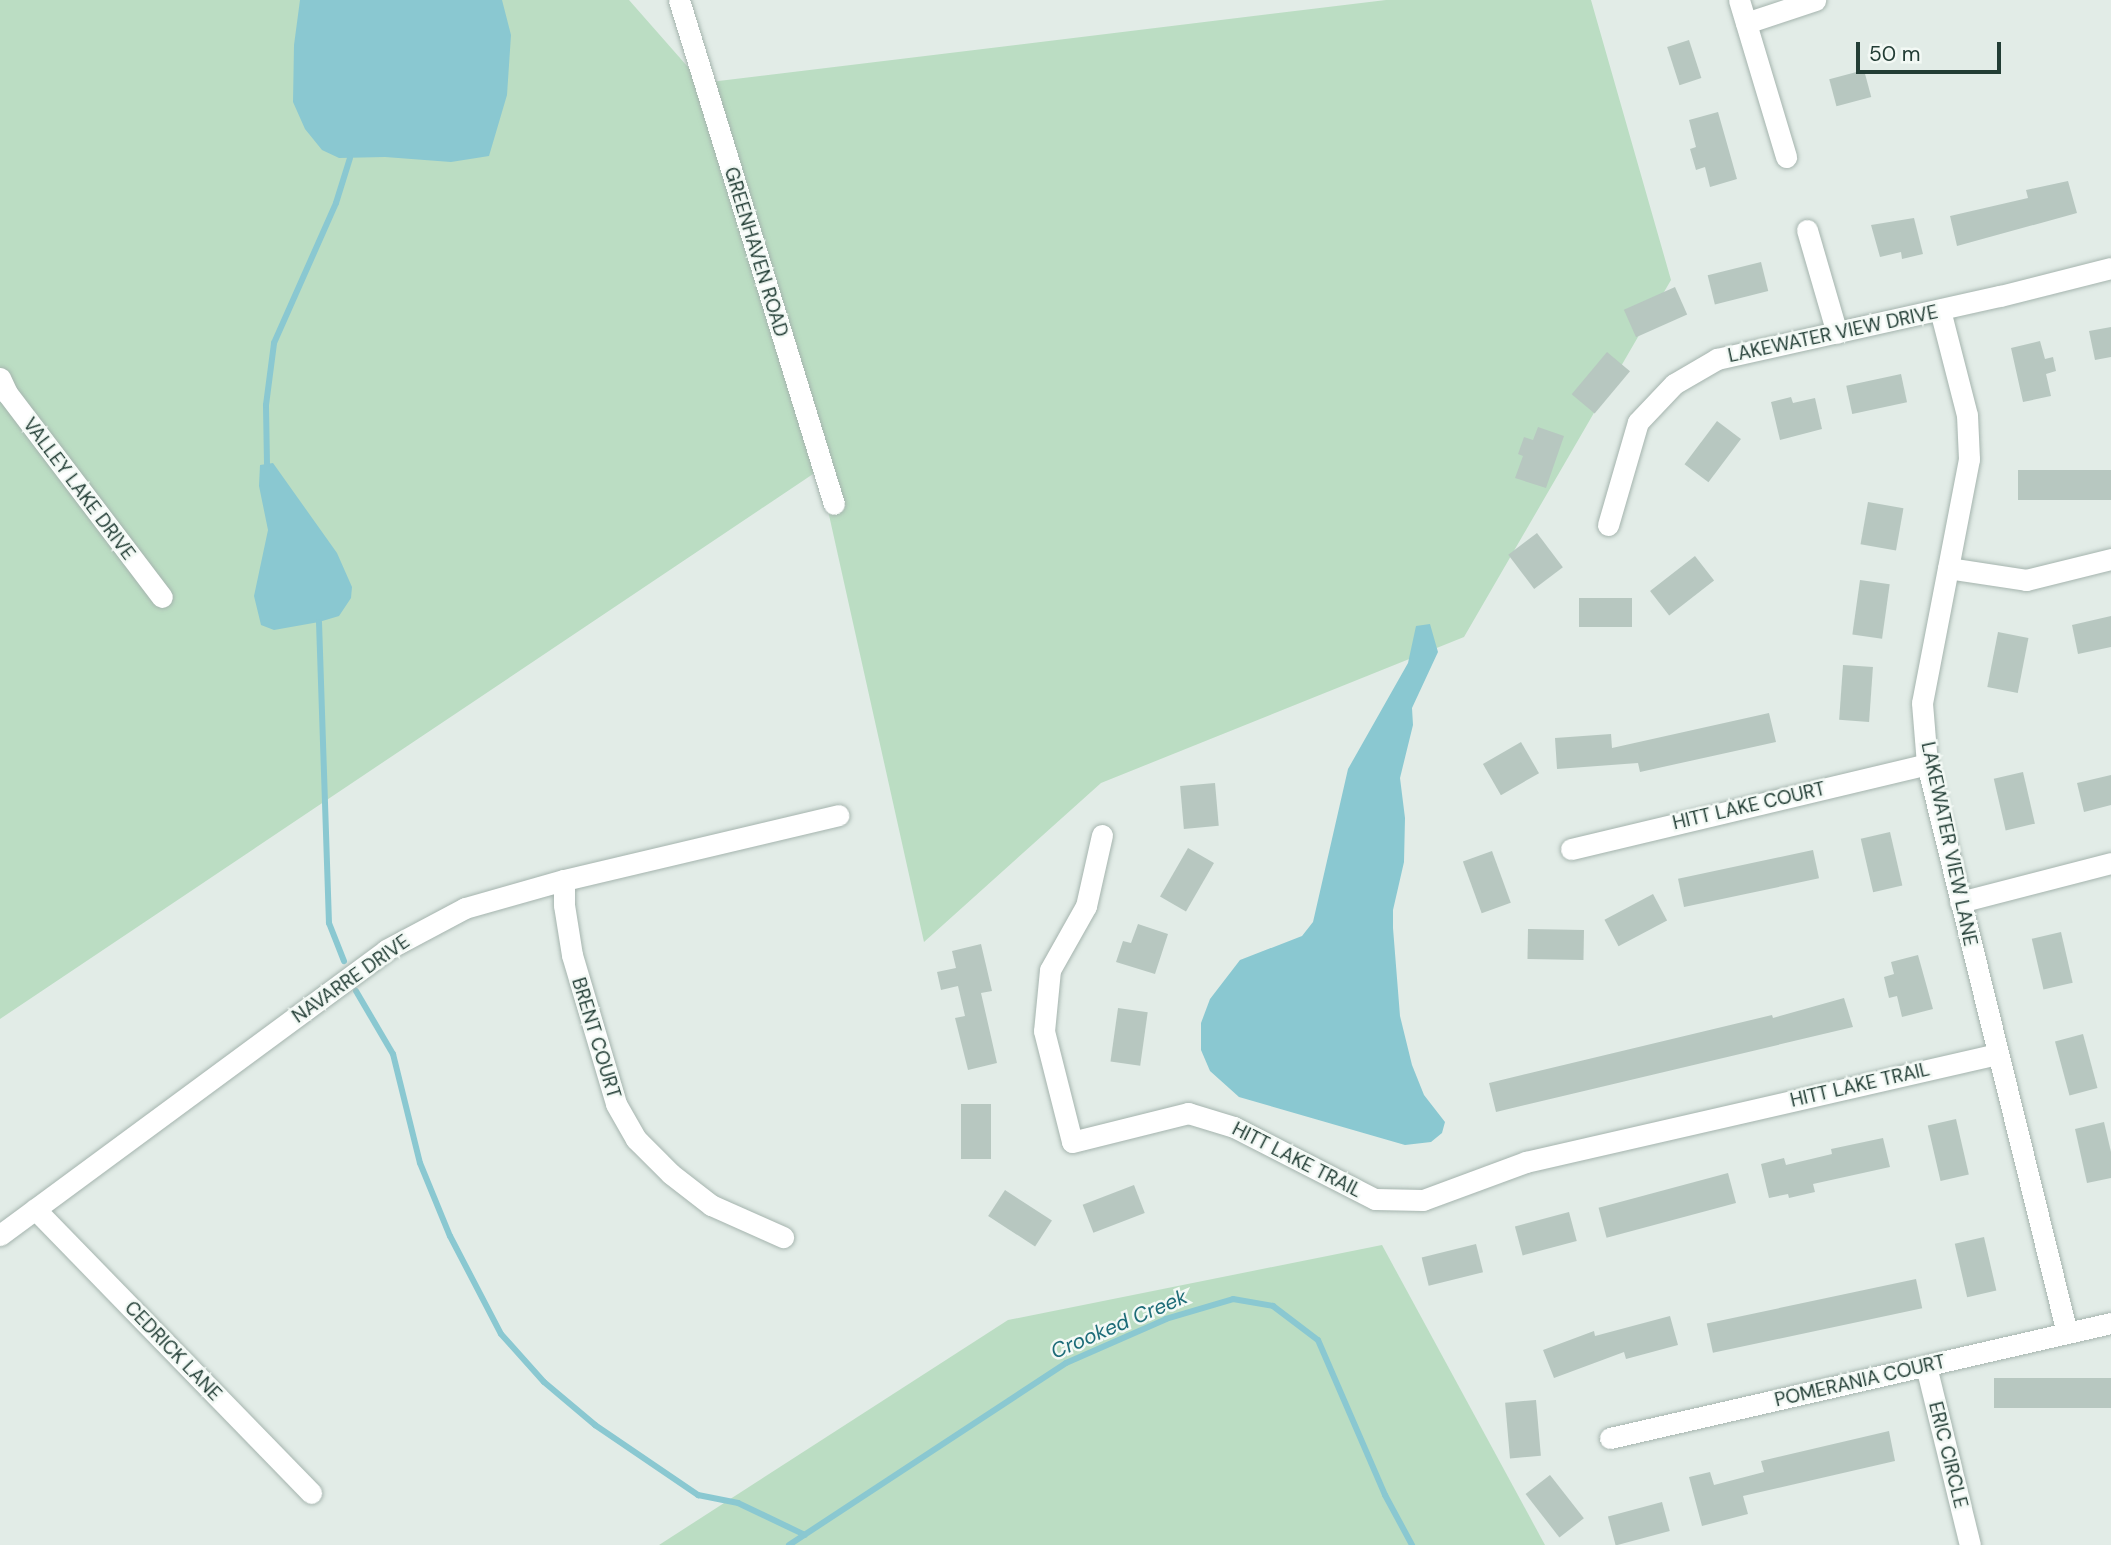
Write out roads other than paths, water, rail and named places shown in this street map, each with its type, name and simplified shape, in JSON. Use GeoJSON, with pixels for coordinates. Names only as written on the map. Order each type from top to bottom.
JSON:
{"type":"FeatureCollection","features":[{"type":"Feature","properties":{"kind":"street","name":"GREENHAVEN ROAD"},"geometry":{"type":"LineString","coordinates":[[679,0],[834,504]]}},
{"type":"Feature","properties":{"kind":"street"},"geometry":{"type":"LineString","coordinates":[[1740,0],[1786,157]]}},
{"type":"Feature","properties":{"kind":"street"},"geometry":{"type":"LineString","coordinates":[[1746,23],[1815,0]]}},
{"type":"Feature","properties":{"kind":"street"},"geometry":{"type":"LineString","coordinates":[[1807,230],[1837,333]]}},
{"type":"Feature","properties":{"kind":"street","name":"LAKEWATER VIEW DRIVE"},"geometry":{"type":"LineString","coordinates":[[1608,525],[1638,422],[1674,384],[1717,359],[1940,310],[2111,268]]}},
{"type":"Feature","properties":{"kind":"street","name":"LAKEWATER VIEW LANE"},"geometry":{"type":"LineString","coordinates":[[1940,310],[1967,415],[1969,459],[1922,704],[1927,764],[2067,1333]]}},
{"type":"Feature","properties":{"kind":"street","name":"VALLEY LAKE DRIVE"},"geometry":{"type":"LineString","coordinates":[[0,378],[7,393],[162,597]]}},
{"type":"Feature","properties":{"kind":"street"},"geometry":{"type":"LineString","coordinates":[[1948,568],[2026,580],[2111,559]]}},
{"type":"Feature","properties":{"kind":"street","name":"HITT LAKE COURT"},"geometry":{"type":"LineString","coordinates":[[1571,849],[1927,764]]}},
{"type":"Feature","properties":{"kind":"street","name":"NAVARRE DRIVE"},"geometry":{"type":"LineString","coordinates":[[0,1235],[386,950],[465,908],[565,880],[838,814]]}},
{"type":"Feature","properties":{"kind":"street","name":"HITT LAKE TRAIL"},"geometry":{"type":"LineString","coordinates":[[1102,835],[1086,906],[1050,970],[1044,1031],[1072,1142],[1188,1113],[1234,1126],[1375,1199],[1423,1200],[1526,1163],[1997,1054]]}},
{"type":"Feature","properties":{"kind":"street"},"geometry":{"type":"LineString","coordinates":[[1960,902],[2111,863]]}},
{"type":"Feature","properties":{"kind":"street","name":"BRENT COURT"},"geometry":{"type":"LineString","coordinates":[[565,880],[564,905],[572,955],[616,1104],[636,1139],[671,1174],[711,1205],[783,1237]]}},
{"type":"Feature","properties":{"kind":"street","name":"CEDRICK LANE"},"geometry":{"type":"LineString","coordinates":[[35,1209],[311,1493]]}},
{"type":"Feature","properties":{"kind":"street","name":"POMERANIA COURT"},"geometry":{"type":"LineString","coordinates":[[1610,1438],[2111,1323]]}},
{"type":"Feature","properties":{"kind":"street","name":"ERIC CIRCLE"},"geometry":{"type":"LineString","coordinates":[[1926,1366],[1970,1545]]}},
{"type":"Feature","properties":{"kind":"water"},"geometry":{"type":"Polygon","coordinates":[[[300,0],[502,0],[511,35],[507,95],[489,156],[451,162],[385,157],[339,158],[322,150],[305,129],[293,102],[294,45],[300,0]]]}},
{"type":"Feature","properties":{"kind":"water"},"geometry":{"type":"Polygon","coordinates":[[[273,463],[337,553],[352,587],[351,598],[339,616],[274,630],[261,625],[254,596],[268,530],[259,486],[260,465],[273,463]]]}},
{"type":"Feature","properties":{"kind":"water"},"geometry":{"type":"Polygon","coordinates":[[[1430,624],[1438,652],[1412,708],[1413,725],[1400,778],[1405,818],[1404,862],[1393,910],[1393,928],[1400,1016],[1412,1065],[1424,1095],[1445,1122],[1442,1133],[1431,1142],[1405,1145],[1239,1097],[1210,1071],[1201,1050],[1201,1023],[1210,999],[1240,960],[1302,936],[1313,922],[1348,769],[1408,663],[1416,626],[1430,624]]]}},
{"type":"Feature","properties":{"kind":"waterway"},"geometry":{"type":"LineString","coordinates":[[267,464],[266,405],[274,343],[336,203],[350,158]]}},
{"type":"Feature","properties":{"kind":"waterway"},"geometry":{"type":"LineString","coordinates":[[319,622],[329,923],[344,961]]}},
{"type":"Feature","properties":{"kind":"waterway"},"geometry":{"type":"LineString","coordinates":[[356,991],[393,1054],[420,1163],[450,1236],[501,1334],[544,1382],[595,1425],[698,1495],[738,1503],[805,1535]]}},
{"type":"Feature","properties":{"kind":"waterway","name":"Crooked Creek"},"geometry":{"type":"LineString","coordinates":[[789,1545],[1066,1363],[1166,1319],[1233,1299],[1273,1306],[1318,1340],[1385,1495],[1412,1545]]}}]}
